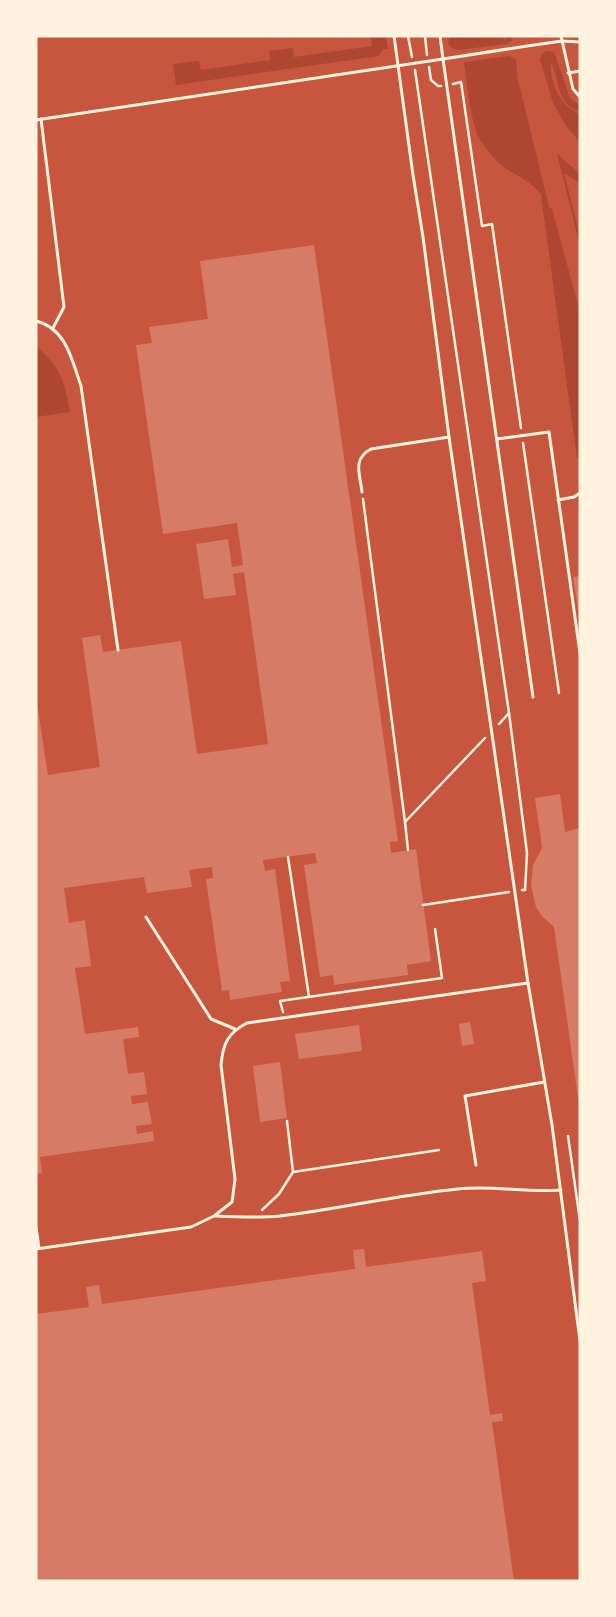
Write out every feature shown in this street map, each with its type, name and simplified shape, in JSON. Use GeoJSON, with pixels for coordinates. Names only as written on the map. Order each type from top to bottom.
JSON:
{"type":"FeatureCollection","features":[{"type":"Feature","properties":{"kind":"lane"},"geometry":{"type":"LineString","coordinates":[[394,36],[449,437],[528,983],[561,1190],[580,1341]]}},
{"type":"Feature","properties":{"kind":"lane"},"geometry":{"type":"LineString","coordinates":[[440,36],[533,697]]}},
{"type":"Feature","properties":{"kind":"lane"},"geometry":{"type":"LineString","coordinates":[[561,36],[573,89],[577,96],[580,97]]}},
{"type":"Feature","properties":{"kind":"lane"},"geometry":{"type":"LineString","coordinates":[[36,120],[562,41],[580,42]]}},
{"type":"Feature","properties":{"kind":"lane"},"geometry":{"type":"LineString","coordinates":[[568,72],[580,71]]}},
{"type":"Feature","properties":{"kind":"lane"},"geometry":{"type":"LineString","coordinates":[[41,119],[64,307],[53,328]]}},
{"type":"Feature","properties":{"kind":"lane"},"geometry":{"type":"LineString","coordinates":[[36,321],[53,328],[62,336],[81,386],[118,650]]}},
{"type":"Feature","properties":{"kind":"lane"},"geometry":{"type":"LineString","coordinates":[[497,439],[549,432],[580,653]]}},
{"type":"Feature","properties":{"kind":"lane"},"geometry":{"type":"LineString","coordinates":[[362,492],[358,464],[362,453],[370,449],[449,437]]}},
{"type":"Feature","properties":{"kind":"lane"},"geometry":{"type":"LineString","coordinates":[[558,500],[574,497],[580,493]]}},
{"type":"Feature","properties":{"kind":"lane"},"geometry":{"type":"LineString","coordinates":[[146,917],[211,1019],[235,1029]]}},
{"type":"Feature","properties":{"kind":"lane"},"geometry":{"type":"LineString","coordinates":[[36,1227],[38,1249],[191,1227],[214,1216],[232,1202],[235,1179],[221,1065],[222,1051],[235,1029],[248,1023],[528,983]]}},
{"type":"Feature","properties":{"kind":"lane"},"geometry":{"type":"LineString","coordinates":[[476,1165],[465,1096],[544,1082]]}},
{"type":"Feature","properties":{"kind":"lane"},"geometry":{"type":"LineString","coordinates":[[214,1216],[254,1218],[281,1216],[413,1194],[460,1189],[499,1187],[548,1191],[561,1190]]}},
{"type":"Feature","properties":{"kind":"path"},"geometry":{"type":"LineString","coordinates":[[408,36],[414,63],[509,713],[527,853],[525,890],[423,905]]}},
{"type":"Feature","properties":{"kind":"path"},"geometry":{"type":"LineString","coordinates":[[425,36],[431,80],[438,86],[461,82],[482,226],[492,224],[559,693]]}},
{"type":"Feature","properties":{"kind":"path"},"geometry":{"type":"LineString","coordinates":[[362,492],[408,850]]}},
{"type":"Feature","properties":{"kind":"path"},"geometry":{"type":"LineString","coordinates":[[405,822],[509,713]]}},
{"type":"Feature","properties":{"kind":"path"},"geometry":{"type":"LineString","coordinates":[[288,857],[308,997]]}},
{"type":"Feature","properties":{"kind":"path"},"geometry":{"type":"LineString","coordinates":[[284,1018],[280,1001],[442,978],[435,929]]}},
{"type":"Feature","properties":{"kind":"path"},"geometry":{"type":"LineString","coordinates":[[254,1218],[279,1194],[293,1172],[287,1122]]}},
{"type":"Feature","properties":{"kind":"path"},"geometry":{"type":"LineString","coordinates":[[568,1136],[580,1221]]}},
{"type":"Feature","properties":{"kind":"path"},"geometry":{"type":"LineString","coordinates":[[293,1172],[439,1150]]}},
{"type":"Feature","properties":{"kind":"shaded area"},"geometry":{"type":"Polygon","coordinates":[[[371,36],[386,36],[388,49],[383,49],[379,56],[176,85],[173,64],[199,61],[201,70],[270,60],[269,51],[293,48],[294,57],[372,46],[371,36]]]}},
{"type":"Feature","properties":{"kind":"shaded area"},"geometry":{"type":"Polygon","coordinates":[[[450,36],[503,36],[505,42],[505,36],[513,36],[511,41],[506,44],[459,50],[452,48],[448,43],[450,36]]]}},
{"type":"Feature","properties":{"kind":"shaded area"},"geometry":{"type":"Polygon","coordinates":[[[546,51],[554,52],[569,96],[580,105],[580,112],[566,103],[562,97],[551,62],[552,78],[558,93],[567,106],[580,114],[580,142],[566,126],[553,103],[540,59],[546,51]]]}},
{"type":"Feature","properties":{"kind":"shaded area"},"geometry":{"type":"Polygon","coordinates":[[[509,56],[517,60],[518,80],[549,207],[552,209],[580,312],[580,457],[577,458],[541,195],[529,183],[500,164],[480,140],[470,106],[464,62],[509,56]]]}},
{"type":"Feature","properties":{"kind":"shaded area"},"geometry":{"type":"Polygon","coordinates":[[[557,154],[580,174],[580,183],[564,173],[580,236],[580,246],[557,154]]]}},
{"type":"Feature","properties":{"kind":"shaded area"},"geometry":{"type":"Polygon","coordinates":[[[36,346],[51,361],[60,375],[66,391],[70,412],[36,417],[36,346]]]}},
{"type":"Feature","properties":{"kind":"building"},"geometry":{"type":"Polygon","coordinates":[[[314,245],[398,841],[390,842],[391,853],[416,849],[431,961],[407,965],[408,975],[334,985],[333,975],[320,977],[304,865],[317,863],[315,853],[263,860],[265,871],[275,869],[290,981],[280,982],[282,992],[230,1000],[229,990],[222,991],[206,879],[213,878],[212,867],[189,870],[192,887],[147,893],[144,877],[64,888],[69,923],[85,920],[91,966],[75,968],[85,1034],[138,1027],[139,1037],[123,1039],[128,1074],[144,1072],[147,1094],[131,1096],[132,1104],[148,1102],[152,1124],[136,1126],[137,1134],[153,1131],[154,1141],[40,1157],[42,1173],[36,1174],[36,697],[48,775],[100,767],[82,638],[100,635],[103,652],[181,641],[197,754],[268,744],[244,572],[233,574],[236,595],[204,599],[196,544],[228,539],[232,567],[243,565],[237,523],[163,534],[136,345],[152,343],[149,327],[208,319],[200,261],[314,245]]]}},
{"type":"Feature","properties":{"kind":"building"},"geometry":{"type":"Polygon","coordinates":[[[580,576],[580,615],[579,615],[573,577],[580,576]]]}},
{"type":"Feature","properties":{"kind":"building"},"geometry":{"type":"Polygon","coordinates":[[[560,794],[565,832],[580,828],[579,1105],[554,927],[542,916],[536,907],[531,886],[533,865],[542,848],[535,798],[560,794]]]}},
{"type":"Feature","properties":{"kind":"building"},"geometry":{"type":"Polygon","coordinates":[[[470,1022],[474,1044],[462,1046],[459,1024],[470,1022]]]}},
{"type":"Feature","properties":{"kind":"building"},"geometry":{"type":"Polygon","coordinates":[[[359,1025],[362,1051],[299,1059],[295,1034],[359,1025]]]}},
{"type":"Feature","properties":{"kind":"building"},"geometry":{"type":"Polygon","coordinates":[[[280,1062],[287,1118],[260,1122],[253,1066],[280,1062]]]}},
{"type":"Feature","properties":{"kind":"building"},"geometry":{"type":"Polygon","coordinates":[[[364,1249],[366,1267],[482,1251],[486,1281],[472,1283],[490,1415],[502,1413],[503,1421],[492,1422],[514,1581],[36,1581],[36,1314],[89,1307],[86,1287],[99,1285],[102,1304],[355,1269],[353,1250],[364,1249]]]}}]}
